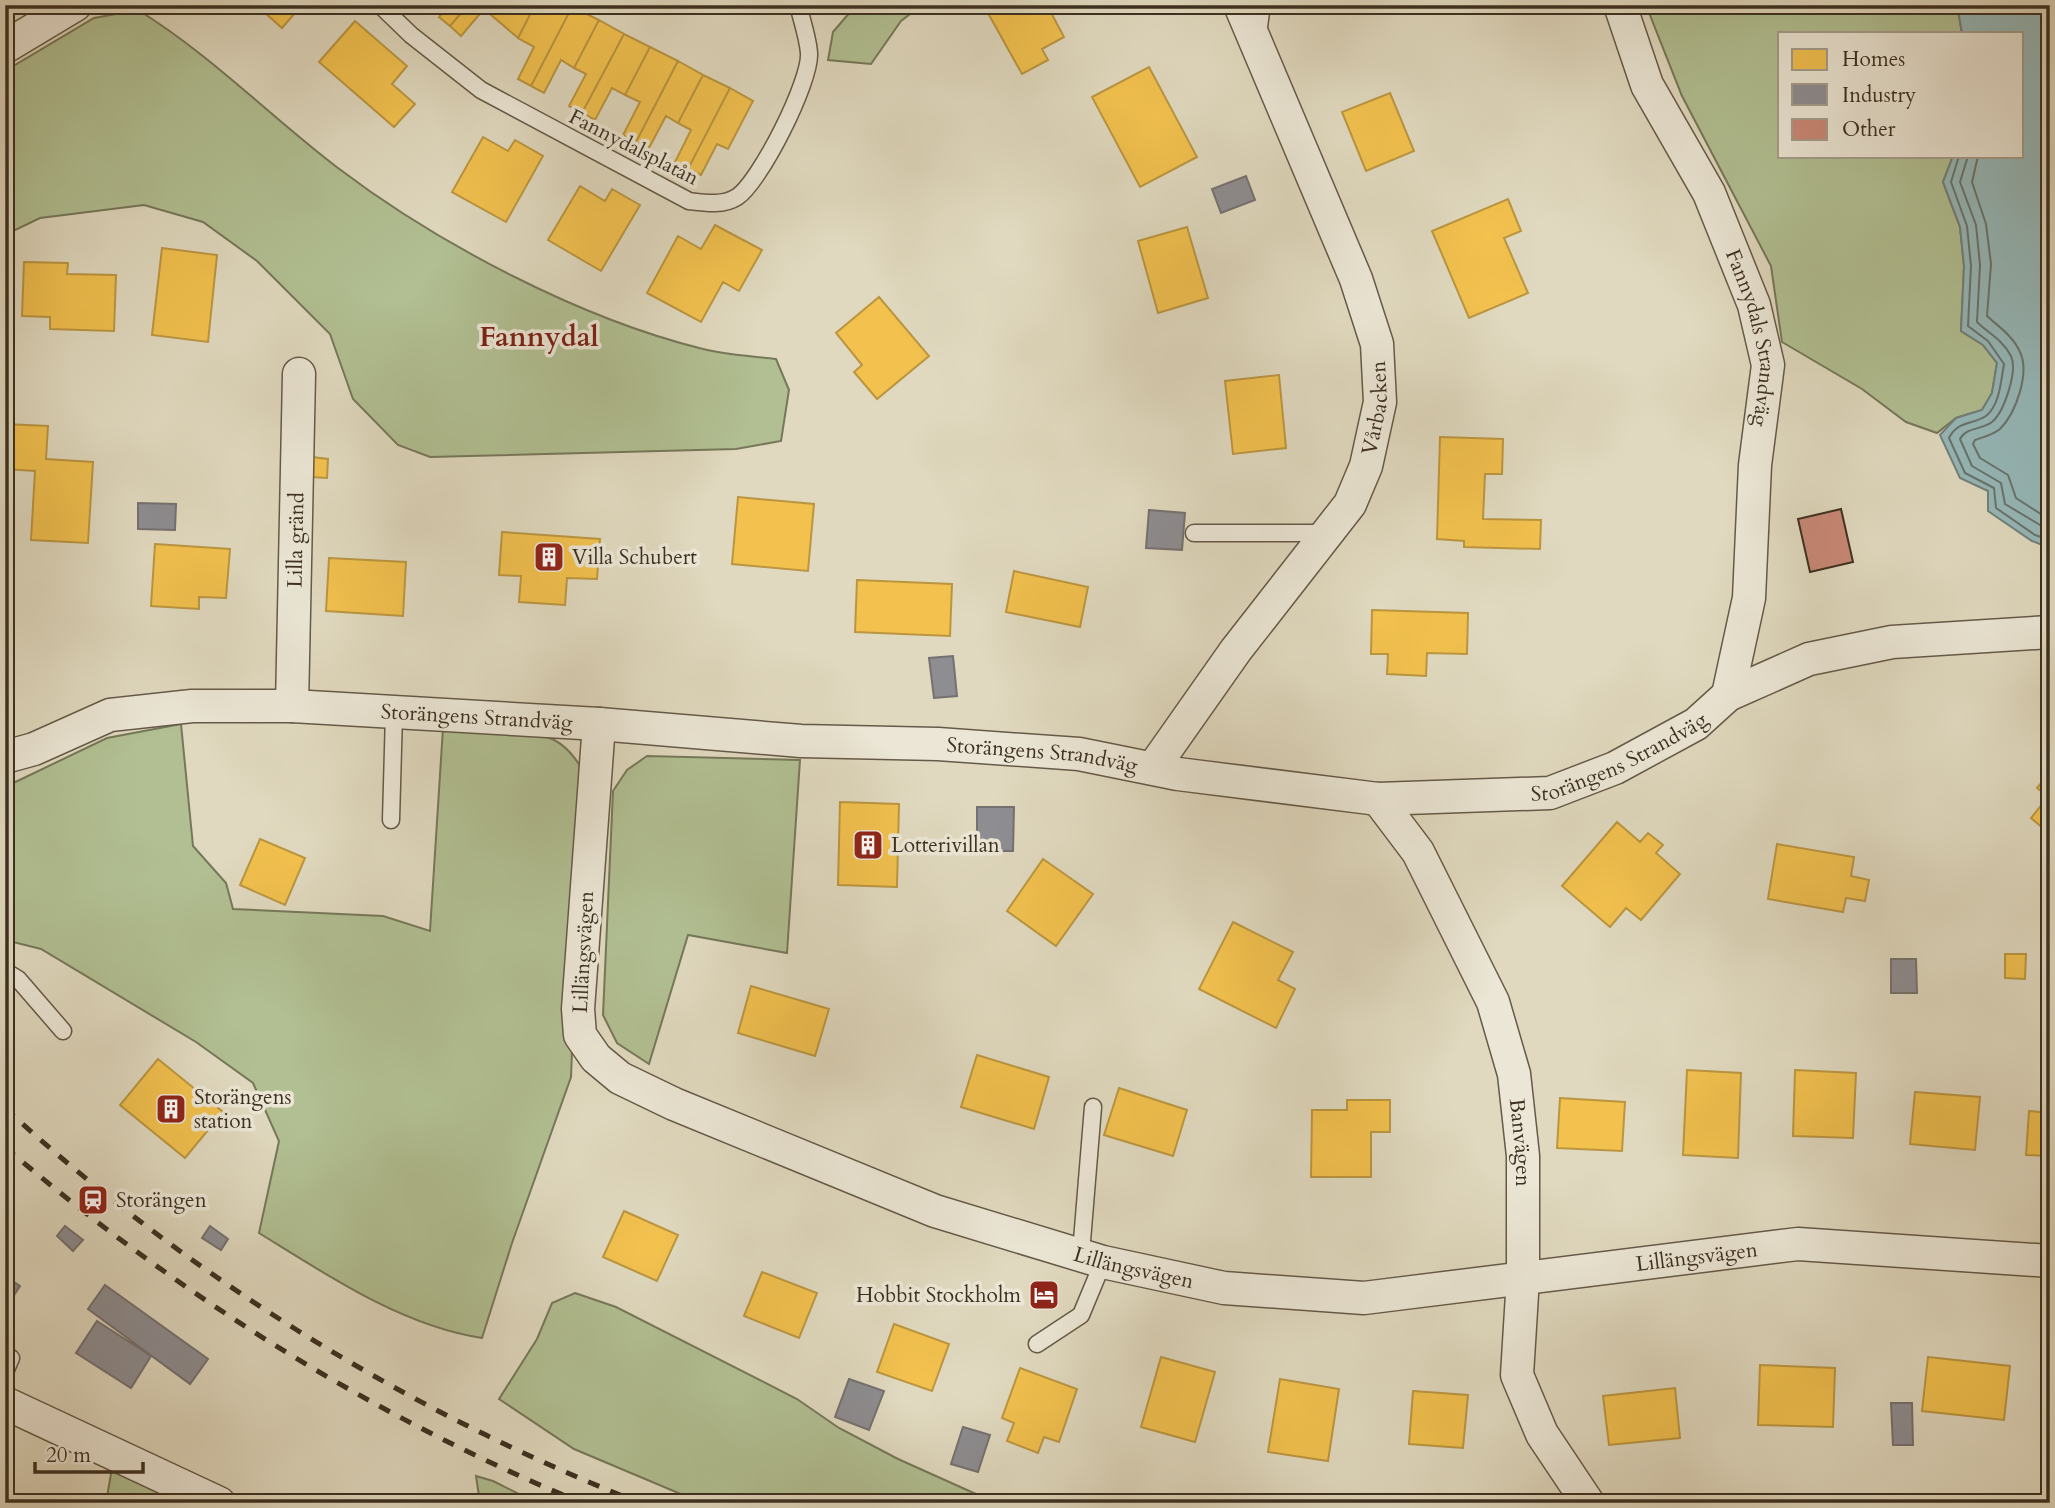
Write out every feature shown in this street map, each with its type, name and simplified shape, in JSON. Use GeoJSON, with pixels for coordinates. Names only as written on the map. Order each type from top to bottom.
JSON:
{"type":"FeatureCollection","features":[{"type":"Feature","properties":{"kind":"street"},"geometry":{"type":"LineString","coordinates":[[5,47],[75,5]]}},
{"type":"Feature","properties":{"kind":"street","name":"Vårbacken"},"geometry":{"type":"LineString","coordinates":[[1153,768],[1236,650],[1350,504],[1366,466],[1380,402],[1377,344],[1356,279],[1240,5]]}},
{"type":"Feature","properties":{"kind":"street","name":"Fannydals Strandväg"},"geometry":{"type":"LineString","coordinates":[[1620,5],[1647,85],[1709,193],[1754,306],[1768,365],[1755,465],[1749,598],[1728,695]]}},
{"type":"Feature","properties":{"kind":"street","name":"Lilla gränd"},"geometry":{"type":"LineString","coordinates":[[292,706],[299,374]]}},
{"type":"Feature","properties":{"kind":"street","name":"Storängens Strandväg"},"geometry":{"type":"LineString","coordinates":[[5,757],[34,749],[110,715],[192,706],[292,706],[599,724],[801,741],[938,744],[1066,753],[1178,774],[1378,799],[1550,793],[1615,768],[1696,724],[1728,695],[1809,659],[1892,642],[2050,632]]}},
{"type":"Feature","properties":{"kind":"street","name":"Lillängsvägen"},"geometry":{"type":"LineString","coordinates":[[599,724],[578,1009],[580,1035],[596,1058],[620,1078],[674,1104],[935,1211],[1092,1257],[1224,1288],[1364,1298],[1798,1244],[2050,1261]]}},
{"type":"Feature","properties":{"kind":"street","name":"Banvägen"},"geometry":{"type":"LineString","coordinates":[[1378,799],[1418,852],[1493,1002],[1514,1074],[1523,1156],[1523,1278],[1517,1375],[1542,1434],[1588,1503]]}},
{"type":"Feature","properties":{"kind":"street"},"geometry":{"type":"LineString","coordinates":[[5,1403],[219,1503]]}},
{"type":"Feature","properties":{"kind":"lane","name":"Fannydalsplatån"},"geometry":{"type":"LineString","coordinates":[[380,5],[411,35],[481,90],[689,201],[707,204],[725,203],[747,188],[798,102],[810,55],[798,5]]}},
{"type":"Feature","properties":{"kind":"lane"},"geometry":{"type":"LineString","coordinates":[[1256,44],[1262,5]]}},
{"type":"Feature","properties":{"kind":"lane"},"geometry":{"type":"LineString","coordinates":[[1194,533],[1327,533]]}},
{"type":"Feature","properties":{"kind":"lane"},"geometry":{"type":"LineString","coordinates":[[391,820],[394,714]]}},
{"type":"Feature","properties":{"kind":"lane"},"geometry":{"type":"LineString","coordinates":[[5,971],[18,979],[63,1031]]}},
{"type":"Feature","properties":{"kind":"lane"},"geometry":{"type":"LineString","coordinates":[[1037,1344],[1081,1315],[1092,1257],[1093,1107]]}},
{"type":"Feature","properties":{"kind":"green space"},"geometry":{"type":"Polygon","coordinates":[[[856,5],[922,5],[901,21],[871,64],[828,60],[833,32],[856,5]]]}},
{"type":"Feature","properties":{"kind":"green space"},"geometry":{"type":"Polygon","coordinates":[[[1646,5],[1957,5],[1962,32],[1778,32],[1778,158],[1952,158],[1943,182],[1960,227],[1964,266],[1961,331],[1983,345],[1997,363],[1992,393],[1982,410],[1956,418],[1937,433],[1906,422],[1862,389],[1782,342],[1771,266],[1682,96],[1646,5]]]}},
{"type":"Feature","properties":{"kind":"green space"},"geometry":{"type":"Polygon","coordinates":[[[138,10],[191,46],[338,168],[377,196],[465,251],[560,299],[656,336],[712,351],[776,359],[789,390],[781,441],[736,449],[430,457],[398,445],[353,399],[330,334],[257,261],[203,222],[144,205],[40,218],[5,235],[5,71],[94,18],[138,10]]]}},
{"type":"Feature","properties":{"kind":"green space"},"geometry":{"type":"Polygon","coordinates":[[[181,724],[193,846],[226,883],[233,909],[383,916],[430,931],[443,728],[541,735],[562,745],[583,770],[571,1077],[512,1243],[482,1338],[452,1332],[394,1311],[338,1282],[259,1233],[279,1141],[253,1083],[196,1042],[41,949],[5,940],[5,787],[107,738],[181,724]]]}},
{"type":"Feature","properties":{"kind":"green space"},"geometry":{"type":"Polygon","coordinates":[[[647,756],[800,760],[787,953],[688,935],[649,1064],[617,1043],[603,1015],[613,791],[627,770],[647,756]]]}},
{"type":"Feature","properties":{"kind":"green space"},"geometry":{"type":"Polygon","coordinates":[[[575,1293],[616,1307],[797,1399],[839,1428],[898,1459],[996,1503],[702,1503],[574,1449],[499,1399],[537,1339],[552,1303],[575,1293]]]}},
{"type":"Feature","properties":{"kind":"green space"},"geometry":{"type":"Polygon","coordinates":[[[112,1468],[181,1503],[106,1503],[112,1468]]]}},
{"type":"Feature","properties":{"kind":"green space"},"geometry":{"type":"Polygon","coordinates":[[[476,1476],[493,1481],[537,1503],[480,1503],[476,1476]]]}},
{"type":"Feature","properties":{"kind":"water"},"geometry":{"type":"Polygon","coordinates":[[[1957,5],[2050,5],[2050,548],[2032,541],[1988,511],[1988,491],[1960,478],[1940,435],[1956,418],[1982,410],[1992,393],[1997,363],[1983,345],[1961,331],[1964,266],[1960,227],[1943,182],[1952,158],[2024,158],[2024,32],[1962,32],[1957,5]]]}},
{"type":"Feature","properties":{"kind":"building: Homes"},"geometry":{"type":"Polygon","coordinates":[[[256,5],[302,5],[282,28],[256,5]]]}},
{"type":"Feature","properties":{"kind":"building: Homes"},"geometry":{"type":"Polygon","coordinates":[[[449,5],[468,5],[450,26],[439,17],[449,5]]]}},
{"type":"Feature","properties":{"kind":"building: Homes"},"geometry":{"type":"Polygon","coordinates":[[[468,5],[535,5],[518,38],[484,9],[461,36],[450,26],[468,5]]]}},
{"type":"Feature","properties":{"kind":"building: Homes"},"geometry":{"type":"Polygon","coordinates":[[[535,5],[572,7],[531,86],[518,79],[534,47],[518,38],[535,5]]]}},
{"type":"Feature","properties":{"kind":"building: Homes"},"geometry":{"type":"Polygon","coordinates":[[[1047,5],[1064,37],[1042,49],[1048,60],[1022,74],[984,6],[1047,5]]]}},
{"type":"Feature","properties":{"kind":"building: Homes"},"geometry":{"type":"Polygon","coordinates":[[[572,7],[599,20],[574,68],[561,60],[544,93],[531,86],[572,7]]]}},
{"type":"Feature","properties":{"kind":"building: Homes"},"geometry":{"type":"Polygon","coordinates":[[[599,20],[624,34],[582,113],[569,106],[586,74],[574,68],[599,20]]]}},
{"type":"Feature","properties":{"kind":"building: Homes"},"geometry":{"type":"Polygon","coordinates":[[[355,21],[407,66],[392,84],[415,104],[394,127],[319,62],[355,21]]]}},
{"type":"Feature","properties":{"kind":"building: Homes"},"geometry":{"type":"Polygon","coordinates":[[[624,34],[650,47],[625,95],[612,88],[595,120],[582,113],[624,34]]]}},
{"type":"Feature","properties":{"kind":"building: Homes"},"geometry":{"type":"Polygon","coordinates":[[[650,47],[678,61],[636,142],[623,135],[640,102],[625,95],[650,47]]]}},
{"type":"Feature","properties":{"kind":"building: Homes"},"geometry":{"type":"Polygon","coordinates":[[[678,61],[703,75],[678,123],[666,116],[649,148],[636,142],[678,61]]]}},
{"type":"Feature","properties":{"kind":"building: Homes"},"geometry":{"type":"Polygon","coordinates":[[[1149,67],[1197,157],[1140,187],[1092,97],[1149,67]]]}},
{"type":"Feature","properties":{"kind":"building: Homes"},"geometry":{"type":"Polygon","coordinates":[[[703,75],[730,88],[688,169],[675,162],[691,130],[678,123],[703,75]]]}},
{"type":"Feature","properties":{"kind":"building: Homes"},"geometry":{"type":"Polygon","coordinates":[[[730,88],[753,101],[728,149],[717,144],[701,175],[688,169],[730,88]]]}},
{"type":"Feature","properties":{"kind":"building: Homes"},"geometry":{"type":"Polygon","coordinates":[[[1390,93],[1414,151],[1366,171],[1342,112],[1390,93]]]}},
{"type":"Feature","properties":{"kind":"building: Homes"},"geometry":{"type":"Polygon","coordinates":[[[483,137],[508,151],[515,140],[543,156],[506,222],[452,192],[483,137]]]}},
{"type":"Feature","properties":{"kind":"building: Homes"},"geometry":{"type":"Polygon","coordinates":[[[580,186],[605,201],[612,189],[640,205],[601,271],[548,240],[580,186]]]}},
{"type":"Feature","properties":{"kind":"building: Homes"},"geometry":{"type":"Polygon","coordinates":[[[1508,199],[1521,231],[1504,238],[1528,293],[1469,318],[1432,231],[1508,199]]]}},
{"type":"Feature","properties":{"kind":"building: Homes"},"geometry":{"type":"Polygon","coordinates":[[[715,225],[762,250],[739,291],[723,282],[701,322],[647,293],[678,236],[701,249],[715,225]]]}},
{"type":"Feature","properties":{"kind":"building: Homes"},"geometry":{"type":"Polygon","coordinates":[[[1187,227],[1208,298],[1158,313],[1138,241],[1187,227]]]}},
{"type":"Feature","properties":{"kind":"building: Homes"},"geometry":{"type":"Polygon","coordinates":[[[162,248],[217,255],[208,342],[152,335],[162,248]]]}},
{"type":"Feature","properties":{"kind":"building: Homes"},"geometry":{"type":"Polygon","coordinates":[[[24,262],[68,263],[67,274],[116,275],[114,331],[50,329],[50,317],[22,316],[24,262]]]}},
{"type":"Feature","properties":{"kind":"building: Homes"},"geometry":{"type":"Polygon","coordinates":[[[879,297],[929,356],[877,399],[854,372],[862,365],[836,333],[879,297]]]}},
{"type":"Feature","properties":{"kind":"building: Homes"},"geometry":{"type":"Polygon","coordinates":[[[1279,375],[1286,448],[1233,454],[1225,381],[1279,375]]]}},
{"type":"Feature","properties":{"kind":"building: Homes"},"geometry":{"type":"Polygon","coordinates":[[[5,424],[48,426],[46,459],[93,462],[88,543],[31,540],[35,471],[5,469],[5,424]]]}},
{"type":"Feature","properties":{"kind":"building: Homes"},"geometry":{"type":"Polygon","coordinates":[[[1440,437],[1503,439],[1502,474],[1485,474],[1483,519],[1541,520],[1540,549],[1464,547],[1464,541],[1437,539],[1440,437]]]}},
{"type":"Feature","properties":{"kind":"building: Homes"},"geometry":{"type":"Polygon","coordinates":[[[312,457],[328,459],[327,478],[311,477],[312,457]]]}},
{"type":"Feature","properties":{"kind":"building: Homes"},"geometry":{"type":"Polygon","coordinates":[[[738,497],[814,504],[808,571],[732,564],[738,497]]]}},
{"type":"Feature","properties":{"kind":"building: Homes","name":"Villa Schubert"},"geometry":{"type":"Polygon","coordinates":[[[502,532],[600,539],[597,579],[567,578],[565,605],[519,602],[521,576],[499,575],[502,532]]]}},
{"type":"Feature","properties":{"kind":"building: Homes"},"geometry":{"type":"Polygon","coordinates":[[[155,544],[230,549],[226,598],[199,597],[199,609],[151,606],[155,544]]]}},
{"type":"Feature","properties":{"kind":"building: Homes"},"geometry":{"type":"Polygon","coordinates":[[[329,558],[406,562],[403,616],[326,611],[329,558]]]}},
{"type":"Feature","properties":{"kind":"building: Homes"},"geometry":{"type":"Polygon","coordinates":[[[1014,571],[1088,587],[1080,627],[1006,612],[1014,571]]]}},
{"type":"Feature","properties":{"kind":"building: Homes"},"geometry":{"type":"Polygon","coordinates":[[[857,580],[952,584],[950,636],[855,632],[857,580]]]}},
{"type":"Feature","properties":{"kind":"building: Homes"},"geometry":{"type":"Polygon","coordinates":[[[1372,610],[1468,613],[1467,654],[1427,653],[1426,676],[1387,674],[1388,654],[1371,654],[1372,610]]]}},
{"type":"Feature","properties":{"kind":"building: Homes"},"geometry":{"type":"Polygon","coordinates":[[[2050,773],[2050,834],[2031,818],[2048,797],[2037,788],[2050,773]]]}},
{"type":"Feature","properties":{"kind":"building: Homes","name":"Lotterivillan"},"geometry":{"type":"Polygon","coordinates":[[[840,802],[899,804],[897,887],[838,885],[840,802]]]}},
{"type":"Feature","properties":{"kind":"building: Homes"},"geometry":{"type":"Polygon","coordinates":[[[1617,822],[1640,842],[1648,833],[1663,845],[1656,853],[1680,874],[1641,920],[1626,908],[1610,927],[1562,886],[1617,822]]]}},
{"type":"Feature","properties":{"kind":"building: Homes"},"geometry":{"type":"Polygon","coordinates":[[[260,839],[305,858],[285,905],[240,885],[260,839]]]}},
{"type":"Feature","properties":{"kind":"building: Homes"},"geometry":{"type":"Polygon","coordinates":[[[1777,844],[1854,857],[1851,876],[1869,880],[1865,901],[1846,898],[1843,912],[1768,899],[1777,844]]]}},
{"type":"Feature","properties":{"kind":"building: Homes"},"geometry":{"type":"Polygon","coordinates":[[[1043,859],[1093,894],[1056,946],[1007,911],[1043,859]]]}},
{"type":"Feature","properties":{"kind":"building: Homes"},"geometry":{"type":"Polygon","coordinates":[[[1233,922],[1293,952],[1278,980],[1295,989],[1276,1028],[1199,989],[1233,922]]]}},
{"type":"Feature","properties":{"kind":"building: Homes"},"geometry":{"type":"Polygon","coordinates":[[[2005,954],[2026,954],[2025,979],[2005,978],[2005,954]]]}},
{"type":"Feature","properties":{"kind":"building: Homes"},"geometry":{"type":"Polygon","coordinates":[[[751,986],[829,1009],[815,1056],[738,1033],[751,986]]]}},
{"type":"Feature","properties":{"kind":"building: Homes"},"geometry":{"type":"Polygon","coordinates":[[[977,1055],[1049,1077],[1034,1129],[961,1107],[977,1055]]]}},
{"type":"Feature","properties":{"kind":"building: Homes","name":"Storängens station"},"geometry":{"type":"Polygon","coordinates":[[[158,1059],[223,1112],[185,1158],[120,1105],[158,1059]]]}},
{"type":"Feature","properties":{"kind":"building: Homes"},"geometry":{"type":"Polygon","coordinates":[[[1687,1070],[1741,1073],[1738,1158],[1683,1155],[1687,1070]]]}},
{"type":"Feature","properties":{"kind":"building: Homes"},"geometry":{"type":"Polygon","coordinates":[[[1795,1070],[1856,1073],[1853,1138],[1793,1136],[1795,1070]]]}},
{"type":"Feature","properties":{"kind":"building: Homes"},"geometry":{"type":"Polygon","coordinates":[[[1119,1088],[1187,1110],[1173,1156],[1104,1135],[1119,1088]]]}},
{"type":"Feature","properties":{"kind":"building: Homes"},"geometry":{"type":"Polygon","coordinates":[[[1915,1092],[1980,1097],[1975,1150],[1910,1144],[1915,1092]]]}},
{"type":"Feature","properties":{"kind":"building: Homes"},"geometry":{"type":"Polygon","coordinates":[[[1560,1098],[1625,1102],[1622,1151],[1557,1148],[1560,1098]]]}},
{"type":"Feature","properties":{"kind":"building: Homes"},"geometry":{"type":"Polygon","coordinates":[[[1347,1100],[1390,1100],[1390,1132],[1371,1132],[1371,1177],[1311,1177],[1312,1110],[1347,1110],[1347,1100]]]}},
{"type":"Feature","properties":{"kind":"building: Homes"},"geometry":{"type":"Polygon","coordinates":[[[2029,1111],[2050,1113],[2050,1156],[2026,1155],[2029,1111]]]}},
{"type":"Feature","properties":{"kind":"building: Homes"},"geometry":{"type":"Polygon","coordinates":[[[624,1211],[678,1235],[657,1281],[603,1257],[624,1211]]]}},
{"type":"Feature","properties":{"kind":"building: Homes"},"geometry":{"type":"Polygon","coordinates":[[[762,1272],[817,1293],[799,1338],[744,1316],[762,1272]]]}},
{"type":"Feature","properties":{"kind":"building: Homes"},"geometry":{"type":"Polygon","coordinates":[[[894,1324],[949,1344],[932,1391],[877,1372],[894,1324]]]}},
{"type":"Feature","properties":{"kind":"building: Homes"},"geometry":{"type":"Polygon","coordinates":[[[1161,1357],[1215,1372],[1195,1442],[1141,1427],[1161,1357]]]}},
{"type":"Feature","properties":{"kind":"building: Homes"},"geometry":{"type":"Polygon","coordinates":[[[1928,1357],[2010,1366],[2004,1420],[1922,1411],[1928,1357]]]}},
{"type":"Feature","properties":{"kind":"building: Homes"},"geometry":{"type":"Polygon","coordinates":[[[1760,1365],[1835,1368],[1833,1427],[1758,1425],[1760,1365]]]}},
{"type":"Feature","properties":{"kind":"building: Homes"},"geometry":{"type":"Polygon","coordinates":[[[1020,1368],[1077,1389],[1059,1442],[1044,1437],[1038,1453],[1007,1441],[1014,1423],[1002,1418],[1020,1368]]]}},
{"type":"Feature","properties":{"kind":"building: Homes"},"geometry":{"type":"Polygon","coordinates":[[[1280,1379],[1339,1389],[1328,1461],[1268,1452],[1280,1379]]]}},
{"type":"Feature","properties":{"kind":"building: Homes"},"geometry":{"type":"Polygon","coordinates":[[[1675,1388],[1680,1438],[1609,1445],[1603,1396],[1675,1388]]]}},
{"type":"Feature","properties":{"kind":"building: Homes"},"geometry":{"type":"Polygon","coordinates":[[[1413,1391],[1468,1395],[1463,1448],[1409,1444],[1413,1391]]]}},
{"type":"Feature","properties":{"kind":"building: Industry"},"geometry":{"type":"Polygon","coordinates":[[[1246,176],[1255,200],[1221,213],[1212,189],[1246,176]]]}},
{"type":"Feature","properties":{"kind":"building: Industry"},"geometry":{"type":"Polygon","coordinates":[[[138,503],[176,504],[175,530],[138,529],[138,503]]]}},
{"type":"Feature","properties":{"kind":"building: Industry"},"geometry":{"type":"Polygon","coordinates":[[[1149,510],[1185,513],[1182,550],[1146,548],[1149,510]]]}},
{"type":"Feature","properties":{"kind":"building: Industry"},"geometry":{"type":"Polygon","coordinates":[[[953,656],[957,696],[934,698],[929,658],[953,656]]]}},
{"type":"Feature","properties":{"kind":"building: Industry"},"geometry":{"type":"Polygon","coordinates":[[[977,807],[1014,807],[1013,851],[977,851],[977,807]]]}},
{"type":"Feature","properties":{"kind":"building: Industry"},"geometry":{"type":"Polygon","coordinates":[[[1891,959],[1916,959],[1917,993],[1891,993],[1891,959]]]}},
{"type":"Feature","properties":{"kind":"building: Industry"},"geometry":{"type":"Polygon","coordinates":[[[65,1226],[83,1240],[73,1251],[57,1236],[65,1226]]]}},
{"type":"Feature","properties":{"kind":"building: Industry"},"geometry":{"type":"Polygon","coordinates":[[[210,1226],[228,1239],[221,1250],[202,1238],[210,1226]]]}},
{"type":"Feature","properties":{"kind":"building: Industry"},"geometry":{"type":"Polygon","coordinates":[[[5,1276],[20,1286],[9,1303],[5,1300],[5,1276]]]}},
{"type":"Feature","properties":{"kind":"building: Industry"},"geometry":{"type":"Polygon","coordinates":[[[105,1285],[208,1359],[190,1384],[88,1309],[105,1285]]]}},
{"type":"Feature","properties":{"kind":"building: Industry"},"geometry":{"type":"Polygon","coordinates":[[[97,1321],[151,1356],[131,1388],[76,1353],[97,1321]]]}},
{"type":"Feature","properties":{"kind":"building: Industry"},"geometry":{"type":"Polygon","coordinates":[[[849,1379],[884,1391],[869,1430],[835,1417],[849,1379]]]}},
{"type":"Feature","properties":{"kind":"building: Industry"},"geometry":{"type":"Polygon","coordinates":[[[1891,1403],[1912,1403],[1913,1445],[1893,1445],[1891,1403]]]}},
{"type":"Feature","properties":{"kind":"building: Industry"},"geometry":{"type":"Polygon","coordinates":[[[963,1427],[990,1435],[978,1472],[951,1464],[963,1427]]]}},
{"type":"Feature","properties":{"kind":"building: Other"},"geometry":{"type":"Polygon","coordinates":[[[1841,509],[1853,562],[1810,572],[1798,519],[1841,509]]]}},
{"type":"Feature","properties":{"kind":"railway"},"geometry":{"type":"LineString","coordinates":[[5,1108],[76,1170],[150,1228],[304,1335],[468,1426],[553,1467],[640,1503]]}},
{"type":"Feature","properties":{"kind":"railway"},"geometry":{"type":"LineString","coordinates":[[5,1147],[139,1253],[279,1348],[427,1431],[503,1469],[582,1503]]}},
{"type":"Feature","properties":{"kind":"place","name":"Villa Schubert"},"geometry":{"type":"Point","coordinates":[549,557]}},
{"type":"Feature","properties":{"kind":"place","name":"Lotterivillan"},"geometry":{"type":"Point","coordinates":[868,845]}},
{"type":"Feature","properties":{"kind":"place","name":"Storängens station"},"geometry":{"type":"Point","coordinates":[171,1109]}},
{"type":"Feature","properties":{"kind":"place","name":"Storängen"},"geometry":{"type":"Point","coordinates":[93,1200]}},
{"type":"Feature","properties":{"kind":"place","name":"Hobbit Stockholm"},"geometry":{"type":"Point","coordinates":[1044,1295]}},
{"type":"Feature","properties":{"kind":"district","name":"Fannydal"},"geometry":{"type":"Point","coordinates":[539,336]}}]}
